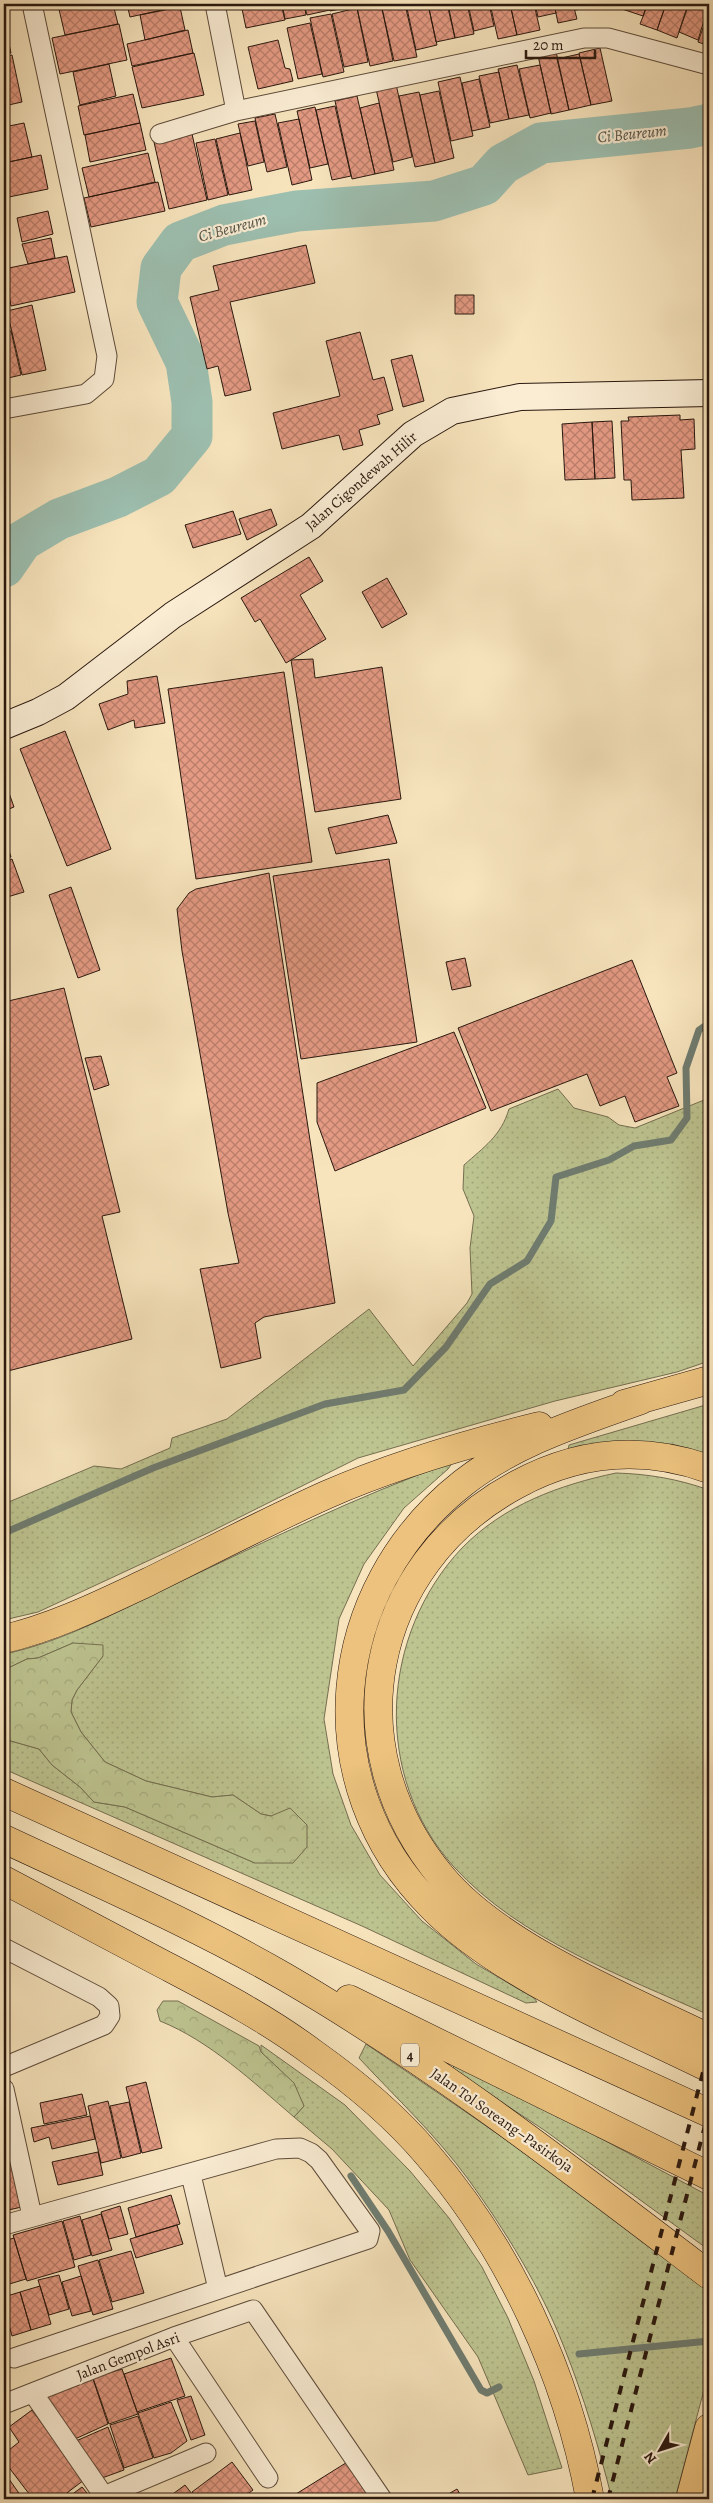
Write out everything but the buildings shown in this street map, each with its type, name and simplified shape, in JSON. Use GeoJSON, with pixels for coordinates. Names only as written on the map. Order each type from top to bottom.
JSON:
{"type":"FeatureCollection","features":[{"type":"Feature","properties":{"kind":"highway"},"geometry":{"type":"LineString","coordinates":[[4,1638],[40,1629],[85,1612],[369,1477],[448,1450],[641,1400],[709,1380]]}},
{"type":"Feature","properties":{"kind":"highway"},"geometry":{"type":"LineString","coordinates":[[641,1400],[552,1433],[495,1462],[464,1482],[416,1526],[395,1555],[367,1609],[357,1640],[350,1676],[348,1711],[352,1749],[359,1786],[374,1824],[391,1855],[414,1888],[457,1930],[523,1974],[709,2068]]}},
{"type":"Feature","properties":{"kind":"highway"},"geometry":{"type":"LineString","coordinates":[[709,1469],[686,1460],[652,1454],[612,1455],[559,1465],[530,1477],[497,1495],[470,1514],[444,1538],[423,1564],[391,1626],[381,1662],[377,1702],[379,1740],[388,1781],[401,1816],[422,1852],[443,1878],[473,1908],[538,1952],[709,2038]]}},
{"type":"Feature","properties":{"kind":"highway"},"geometry":{"type":"LineString","coordinates":[[4,1792],[709,2114]]}},
{"type":"Feature","properties":{"kind":"highway","name":"4"},"geometry":{"type":"LineString","coordinates":[[4,1839],[154,1909]]}},
{"type":"Feature","properties":{"kind":"highway"},"geometry":{"type":"LineString","coordinates":[[4,1880],[228,1998],[272,2025],[355,2084],[392,2116],[427,2154],[463,2200],[499,2254],[551,2362],[570,2418],[590,2499]]}},
{"type":"Feature","properties":{"kind":"highway"},"geometry":{"type":"LineString","coordinates":[[154,1909],[386,2016],[709,2176]]}},
{"type":"Feature","properties":{"kind":"highway","name":"Jalan Tol Soreang–Pasirkoja"},"geometry":{"type":"LineString","coordinates":[[154,1909],[266,1966],[361,2024],[513,2127],[709,2275]]}},
{"type":"Feature","properties":{"kind":"highway"},"geometry":{"type":"LineString","coordinates":[[690,2499],[709,2428]]}},
{"type":"Feature","properties":{"kind":"street"},"geometry":{"type":"LineString","coordinates":[[4,410],[86,394],[104,379],[107,356],[32,4]]}},
{"type":"Feature","properties":{"kind":"street"},"geometry":{"type":"LineString","coordinates":[[215,4],[236,111]]}},
{"type":"Feature","properties":{"kind":"street"},"geometry":{"type":"LineString","coordinates":[[160,134],[236,111],[584,38],[608,38],[709,65]]}},
{"type":"Feature","properties":{"kind":"street","name":"Jalan Cigondewah Hilir"},"geometry":{"type":"LineString","coordinates":[[4,726],[38,712],[66,697],[173,615],[311,526],[413,434],[452,411],[520,397],[709,393]]}},
{"type":"Feature","properties":{"kind":"street"},"geometry":{"type":"LineString","coordinates":[[4,1948],[99,1997],[109,2006],[110,2016],[104,2025],[4,2067]]}},
{"type":"Feature","properties":{"kind":"street"},"geometry":{"type":"LineString","coordinates":[[4,2089],[32,2216]]}},
{"type":"Feature","properties":{"kind":"street"},"geometry":{"type":"LineString","coordinates":[[4,2225],[191,2175],[276,2149],[300,2148],[319,2160],[370,2231],[368,2239],[14,2358]]}},
{"type":"Feature","properties":{"kind":"street"},"geometry":{"type":"LineString","coordinates":[[191,2175],[218,2289]]}},
{"type":"Feature","properties":{"kind":"street","name":"Jalan Gempol Asri"},"geometry":{"type":"LineString","coordinates":[[4,2404],[174,2338],[253,2310],[382,2499]]}},
{"type":"Feature","properties":{"kind":"street"},"geometry":{"type":"LineString","coordinates":[[174,2338],[268,2478]]}},
{"type":"Feature","properties":{"kind":"street"},"geometry":{"type":"LineString","coordinates":[[33,2394],[105,2498],[206,2453]]}},
{"type":"Feature","properties":{"kind":"green space"},"geometry":{"type":"Polygon","coordinates":[[[558,1089],[574,1108],[608,1117],[619,1125],[635,1128],[709,1098],[709,1361],[677,1372],[555,1401],[358,1458],[210,1532],[38,1612],[4,1620],[4,1504],[94,1466],[121,1469],[170,1448],[172,1438],[227,1419],[369,1309],[413,1366],[467,1303],[472,1294],[470,1248],[474,1216],[463,1189],[464,1165],[497,1134],[509,1109],[558,1089]]]}},
{"type":"Feature","properties":{"kind":"green space"},"geometry":{"type":"Polygon","coordinates":[[[709,1404],[709,1459],[568,1450],[569,1445],[709,1404]]]}},
{"type":"Feature","properties":{"kind":"green space"},"geometry":{"type":"Polygon","coordinates":[[[453,1462],[448,1469],[404,1508],[364,1564],[339,1619],[324,1719],[333,1774],[351,1825],[380,1875],[422,1921],[476,1964],[534,1998],[537,2002],[526,2003],[362,1926],[4,1769],[4,1739],[39,1749],[52,1765],[80,1787],[94,1802],[125,1807],[255,1863],[271,1816],[261,1814],[233,1795],[212,1797],[146,1781],[105,1762],[81,1732],[71,1712],[72,1700],[77,1690],[103,1656],[73,1643],[38,1658],[27,1659],[4,1670],[4,1654],[48,1642],[70,1633],[312,1520],[382,1489],[453,1462]]]}},
{"type":"Feature","properties":{"kind":"green space"},"geometry":{"type":"Polygon","coordinates":[[[616,1473],[663,1478],[709,1490],[709,2015],[607,1970],[574,1953],[510,1915],[481,1893],[454,1867],[427,1831],[409,1791],[399,1749],[396,1706],[402,1663],[415,1622],[435,1583],[462,1548],[496,1520],[533,1499],[574,1484],[616,1473]]]}},
{"type":"Feature","properties":{"kind":"green space"},"geometry":{"type":"Polygon","coordinates":[[[73,1643],[103,1645],[103,1656],[77,1690],[72,1700],[71,1712],[81,1732],[105,1762],[146,1781],[212,1797],[233,1795],[261,1814],[271,1816],[290,1808],[307,1825],[307,1847],[293,1863],[255,1863],[125,1807],[94,1802],[80,1787],[52,1765],[39,1749],[4,1739],[4,1670],[27,1659],[38,1658],[73,1643]]]}},
{"type":"Feature","properties":{"kind":"green space"},"geometry":{"type":"Polygon","coordinates":[[[163,2001],[178,2001],[259,2046],[261,2052],[294,2083],[304,2106],[294,2117],[214,2051],[178,2029],[160,2021],[157,2010],[163,2001]]]}},
{"type":"Feature","properties":{"kind":"green space"},"geometry":{"type":"Polygon","coordinates":[[[366,2044],[540,2164],[625,2225],[709,2289],[709,2371],[675,2499],[612,2499],[578,2385],[555,2325],[533,2281],[495,2218],[456,2163],[359,2058],[366,2044]]]}},
{"type":"Feature","properties":{"kind":"green space"},"geometry":{"type":"Polygon","coordinates":[[[261,2045],[345,2105],[410,2171],[449,2218],[482,2267],[508,2318],[534,2381],[562,2468],[528,2475],[478,2357],[410,2260],[389,2210],[332,2149],[294,2117],[304,2106],[293,2083],[261,2052],[261,2045]]]}},
{"type":"Feature","properties":{"kind":"green space"},"geometry":{"type":"Polygon","coordinates":[[[454,2063],[459,2063],[709,2196],[709,2250],[544,2130],[453,2070],[454,2063]]]}},
{"type":"Feature","properties":{"kind":"waterway","name":"Ci Beureum"},"geometry":{"type":"LineString","coordinates":[[4,567],[22,541],[59,519],[118,497],[159,476],[192,436],[192,402],[186,362],[157,302],[161,268],[180,242],[224,225],[297,211],[434,201],[484,185],[503,164],[541,143],[690,128],[709,124]]}},
{"type":"Feature","properties":{"kind":"waterway"},"geometry":{"type":"LineString","coordinates":[[4,1533],[153,1468],[325,1404],[404,1390],[446,1347],[490,1284],[527,1261],[551,1221],[556,1177],[609,1160],[634,1146],[671,1140],[687,1118],[686,1068],[699,1030],[709,1023]]}},
{"type":"Feature","properties":{"kind":"waterway"},"geometry":{"type":"LineString","coordinates":[[351,2176],[388,2231],[481,2390],[487,2393],[499,2387]]}},
{"type":"Feature","properties":{"kind":"waterway"},"geometry":{"type":"LineString","coordinates":[[579,2354],[709,2341]]}},
{"type":"Feature","properties":{"kind":"railway"},"geometry":{"type":"LineString","coordinates":[[592,2499],[709,2049]]}},
{"type":"Feature","properties":{"kind":"railway"},"geometry":{"type":"LineString","coordinates":[[608,2499],[709,2110]]}}]}
